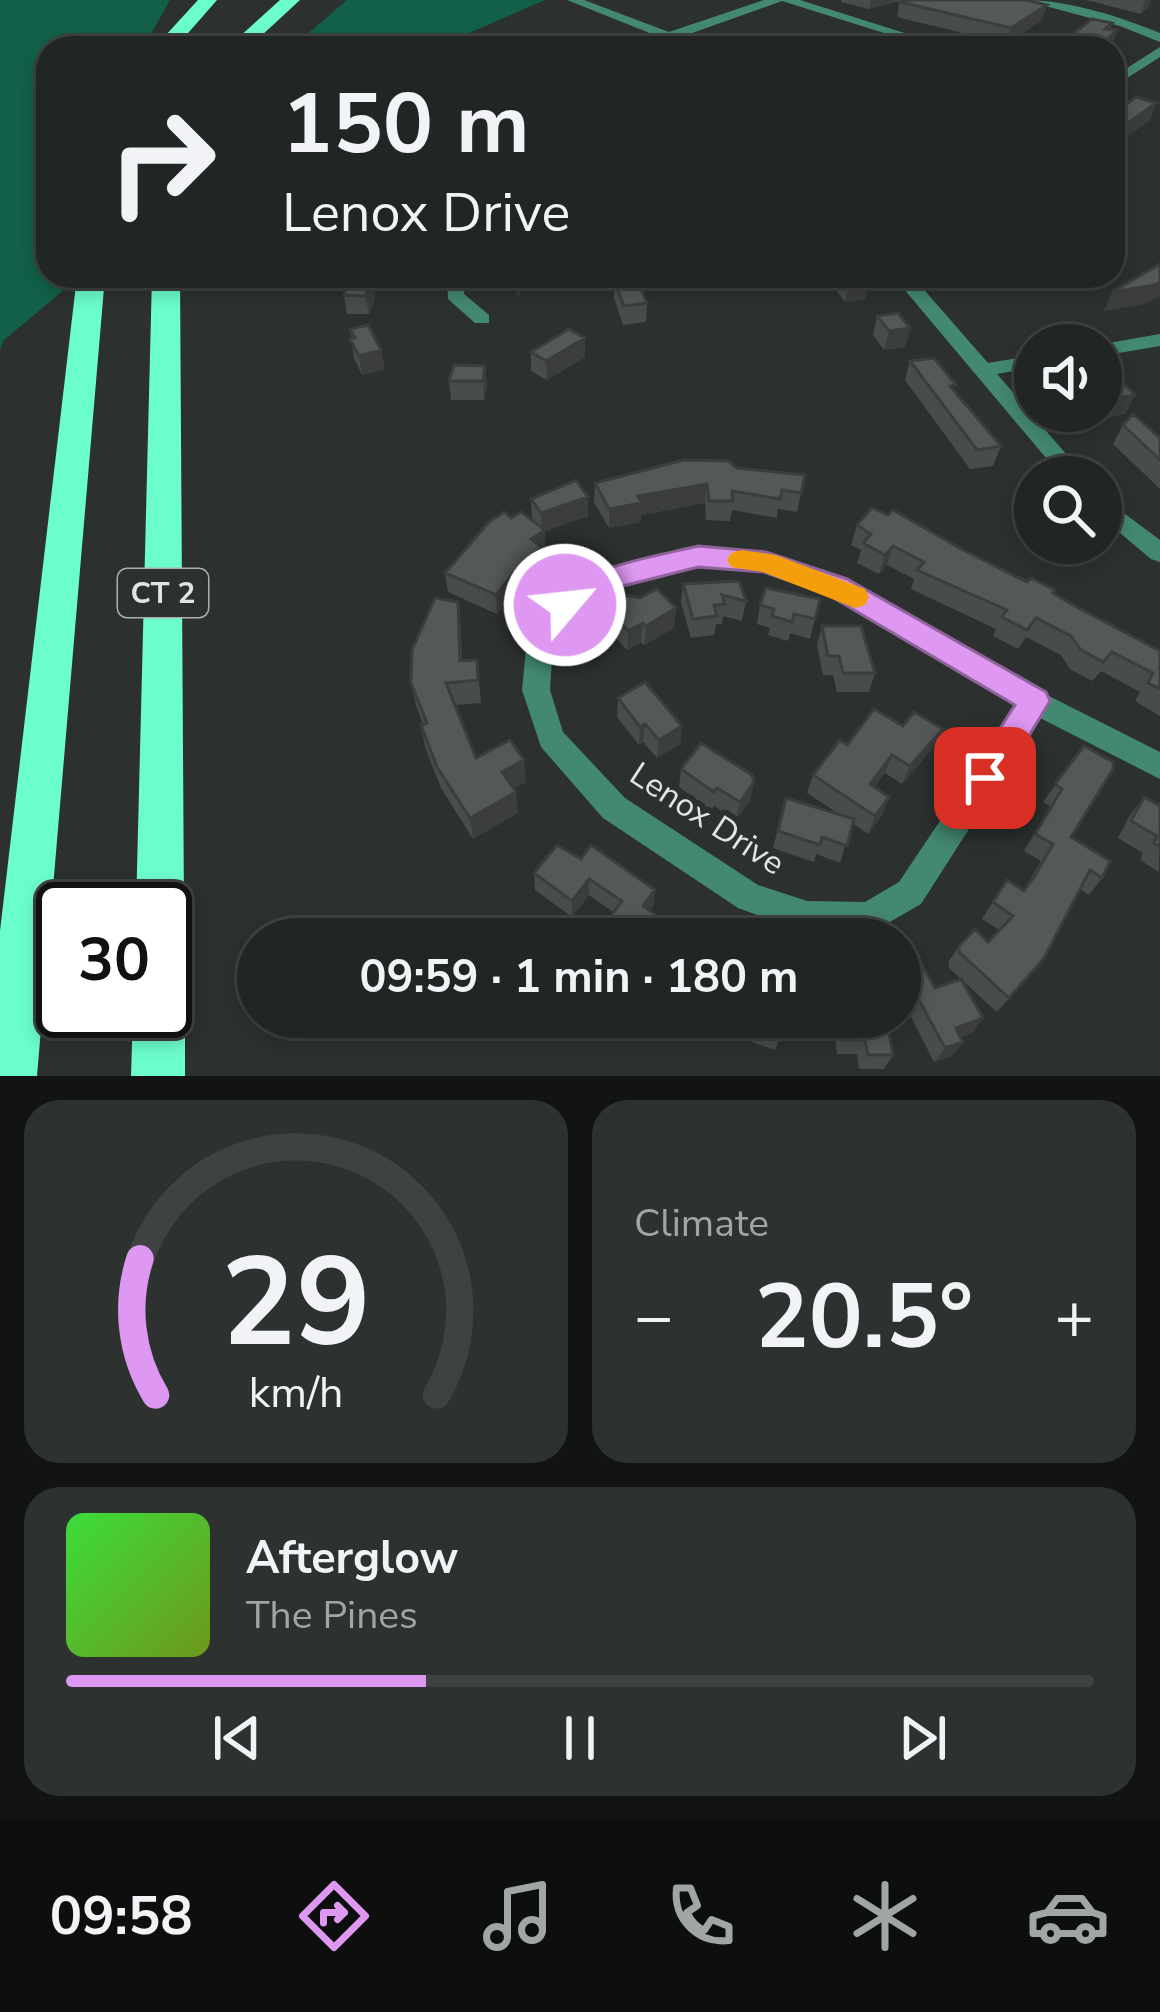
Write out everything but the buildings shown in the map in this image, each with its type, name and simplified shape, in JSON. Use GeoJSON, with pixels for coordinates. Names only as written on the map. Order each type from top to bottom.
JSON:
{"type":"FeatureCollection","features":[{"type":"Feature","properties":{"kind":"highway"},"geometry":{"type":"LineString","coordinates":[[160,36],[180,0]]}},
{"type":"Feature","properties":{"kind":"highway"},"geometry":{"type":"LineString","coordinates":[[175,36],[208,0]]}},
{"type":"Feature","properties":{"kind":"highway"},"geometry":{"type":"LineString","coordinates":[[241,36],[291,0]]}},
{"type":"Feature","properties":{"kind":"highway"},"geometry":{"type":"LineString","coordinates":[[230,36],[236,20]]}},
{"type":"Feature","properties":{"kind":"highway"},"geometry":{"type":"LineString","coordinates":[[10,1076],[90,288]]}},
{"type":"Feature","properties":{"kind":"highway","name":"CT 2"},"geometry":{"type":"LineString","coordinates":[[160,882],[166,288]]}},
{"type":"Feature","properties":{"kind":"highway"},"geometry":{"type":"LineString","coordinates":[[158,1076],[159,1038]]}},
{"type":"Feature","properties":{"kind":"street"},"geometry":{"type":"LineString","coordinates":[[573,0],[673,35],[776,0]]}},
{"type":"Feature","properties":{"kind":"street"},"geometry":{"type":"LineString","coordinates":[[787,0],[906,36]]}},
{"type":"Feature","properties":{"kind":"street"},"geometry":{"type":"LineString","coordinates":[[1029,0],[1124,23],[1160,38]]}},
{"type":"Feature","properties":{"kind":"street"},"geometry":{"type":"LineString","coordinates":[[1125,75],[1160,50]]}},
{"type":"Feature","properties":{"kind":"street"},"geometry":{"type":"LineString","coordinates":[[455,288],[454,295],[482,319]]}},
{"type":"Feature","properties":{"kind":"street"},"geometry":{"type":"LineString","coordinates":[[912,288],[1057,456]]}},
{"type":"Feature","properties":{"kind":"street"},"geometry":{"type":"LineString","coordinates":[[1122,346],[1160,340]]}},
{"type":"Feature","properties":{"kind":"street"},"geometry":{"type":"LineString","coordinates":[[983,370],[1014,365]]}},
{"type":"Feature","properties":{"kind":"street"},"geometry":{"type":"LineString","coordinates":[[1122,521],[1160,553]]}},
{"type":"Feature","properties":{"kind":"street","name":"Lenox Drive"},"geometry":{"type":"LineString","coordinates":[[1035,701],[910,893],[868,918],[807,917],[749,897],[614,808],[551,738],[536,690],[540,640],[565,605],[610,579],[698,556],[766,562],[837,587],[1035,701],[1160,766]]}},
{"type":"Feature","properties":{"kind":"green space"},"geometry":{"type":"Polygon","coordinates":[[[0,0],[170,0],[150,36],[36,36],[36,288],[66,288],[3,341],[0,351],[0,0]]]}},
{"type":"Feature","properties":{"kind":"green space"},"geometry":{"type":"Polygon","coordinates":[[[347,0],[545,0],[462,36],[305,36],[347,0]]]}},
{"type":"Feature","properties":{"kind":"slow traffic"},"geometry":{"type":"LineString","coordinates":[[741,560],[766,562],[855,597]]}},
{"type":"Feature","properties":{"kind":"route"},"geometry":{"type":"LineString","coordinates":[[565,605],[610,579],[698,556],[766,562],[837,587],[1035,701],[985,778]]}}]}
